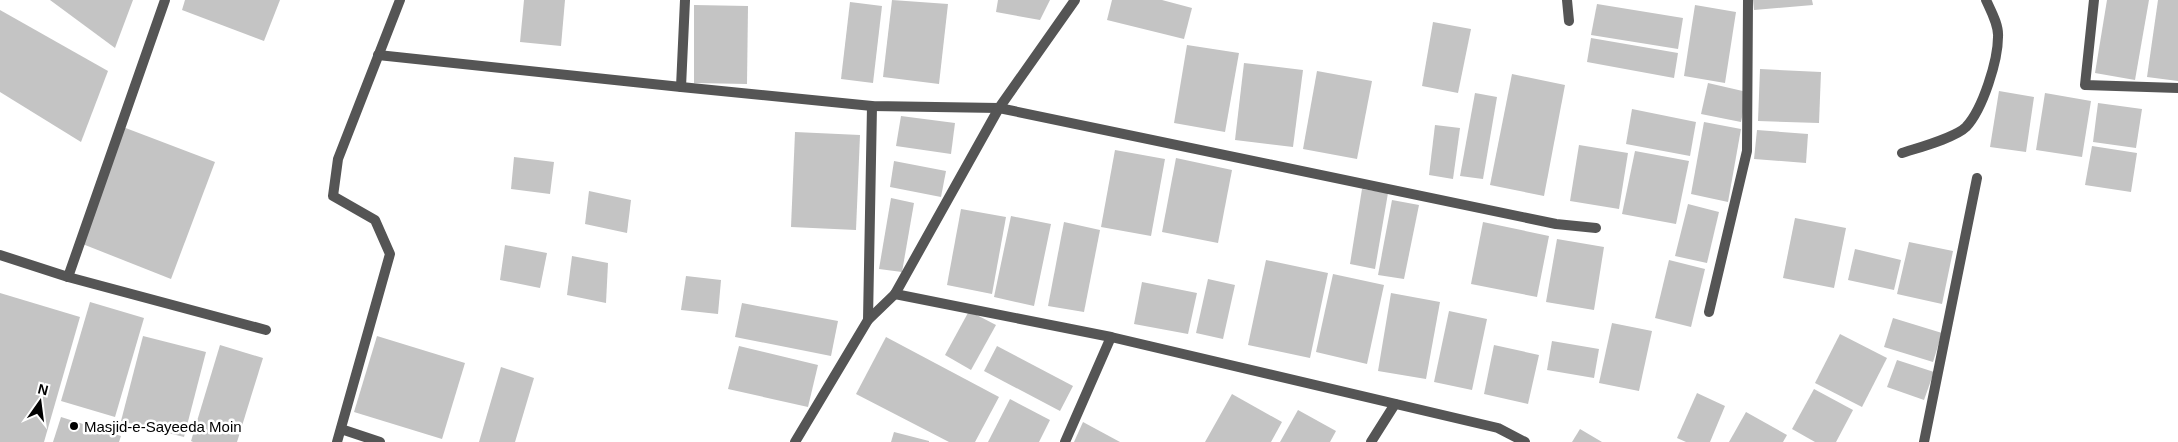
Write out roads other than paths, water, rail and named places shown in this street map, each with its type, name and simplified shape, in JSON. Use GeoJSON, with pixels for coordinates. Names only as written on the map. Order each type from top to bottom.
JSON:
{"type":"FeatureCollection","features":[{"type":"Feature","properties":{"kind":"street"},"geometry":{"type":"LineString","coordinates":[[68,277],[165,0]]}},
{"type":"Feature","properties":{"kind":"street"},"geometry":{"type":"LineString","coordinates":[[337,442],[390,254],[375,220],[333,196],[338,159],[400,0]]}},
{"type":"Feature","properties":{"kind":"street"},"geometry":{"type":"LineString","coordinates":[[681,88],[685,0]]}},
{"type":"Feature","properties":{"kind":"street"},"geometry":{"type":"LineString","coordinates":[[795,442],[868,320],[895,294],[999,108],[1075,0]]}},
{"type":"Feature","properties":{"kind":"street"},"geometry":{"type":"LineString","coordinates":[[1567,0],[1568,22]]}},
{"type":"Feature","properties":{"kind":"street"},"geometry":{"type":"LineString","coordinates":[[1709,312],[1747,151],[1748,0]]}},
{"type":"Feature","properties":{"kind":"street"},"geometry":{"type":"LineString","coordinates":[[1902,153],[1943,139],[1966,127],[1983,98],[1992,73],[1999,35],[1986,0]]}},
{"type":"Feature","properties":{"kind":"street"},"geometry":{"type":"LineString","coordinates":[[2094,0],[2085,85],[2178,88]]}},
{"type":"Feature","properties":{"kind":"street"},"geometry":{"type":"LineString","coordinates":[[378,55],[681,88],[872,106],[999,108],[1556,224],[1596,228]]}},
{"type":"Feature","properties":{"kind":"street"},"geometry":{"type":"LineString","coordinates":[[868,320],[872,106]]}},
{"type":"Feature","properties":{"kind":"street"},"geometry":{"type":"LineString","coordinates":[[1924,442],[1977,178]]}},
{"type":"Feature","properties":{"kind":"street"},"geometry":{"type":"LineString","coordinates":[[0,255],[68,277],[266,330]]}},
{"type":"Feature","properties":{"kind":"street"},"geometry":{"type":"LineString","coordinates":[[895,294],[1111,337],[1498,428],[1525,442]]}},
{"type":"Feature","properties":{"kind":"street"},"geometry":{"type":"LineString","coordinates":[[1065,442],[1111,337]]}},
{"type":"Feature","properties":{"kind":"street"},"geometry":{"type":"LineString","coordinates":[[1371,442],[1395,404]]}},
{"type":"Feature","properties":{"kind":"street"},"geometry":{"type":"LineString","coordinates":[[341,429],[380,442]]}},
{"type":"Feature","properties":{"kind":"place","name":"Masjid-e-Sayeeda Moin"},"geometry":{"type":"Point","coordinates":[74,426]}}]}
